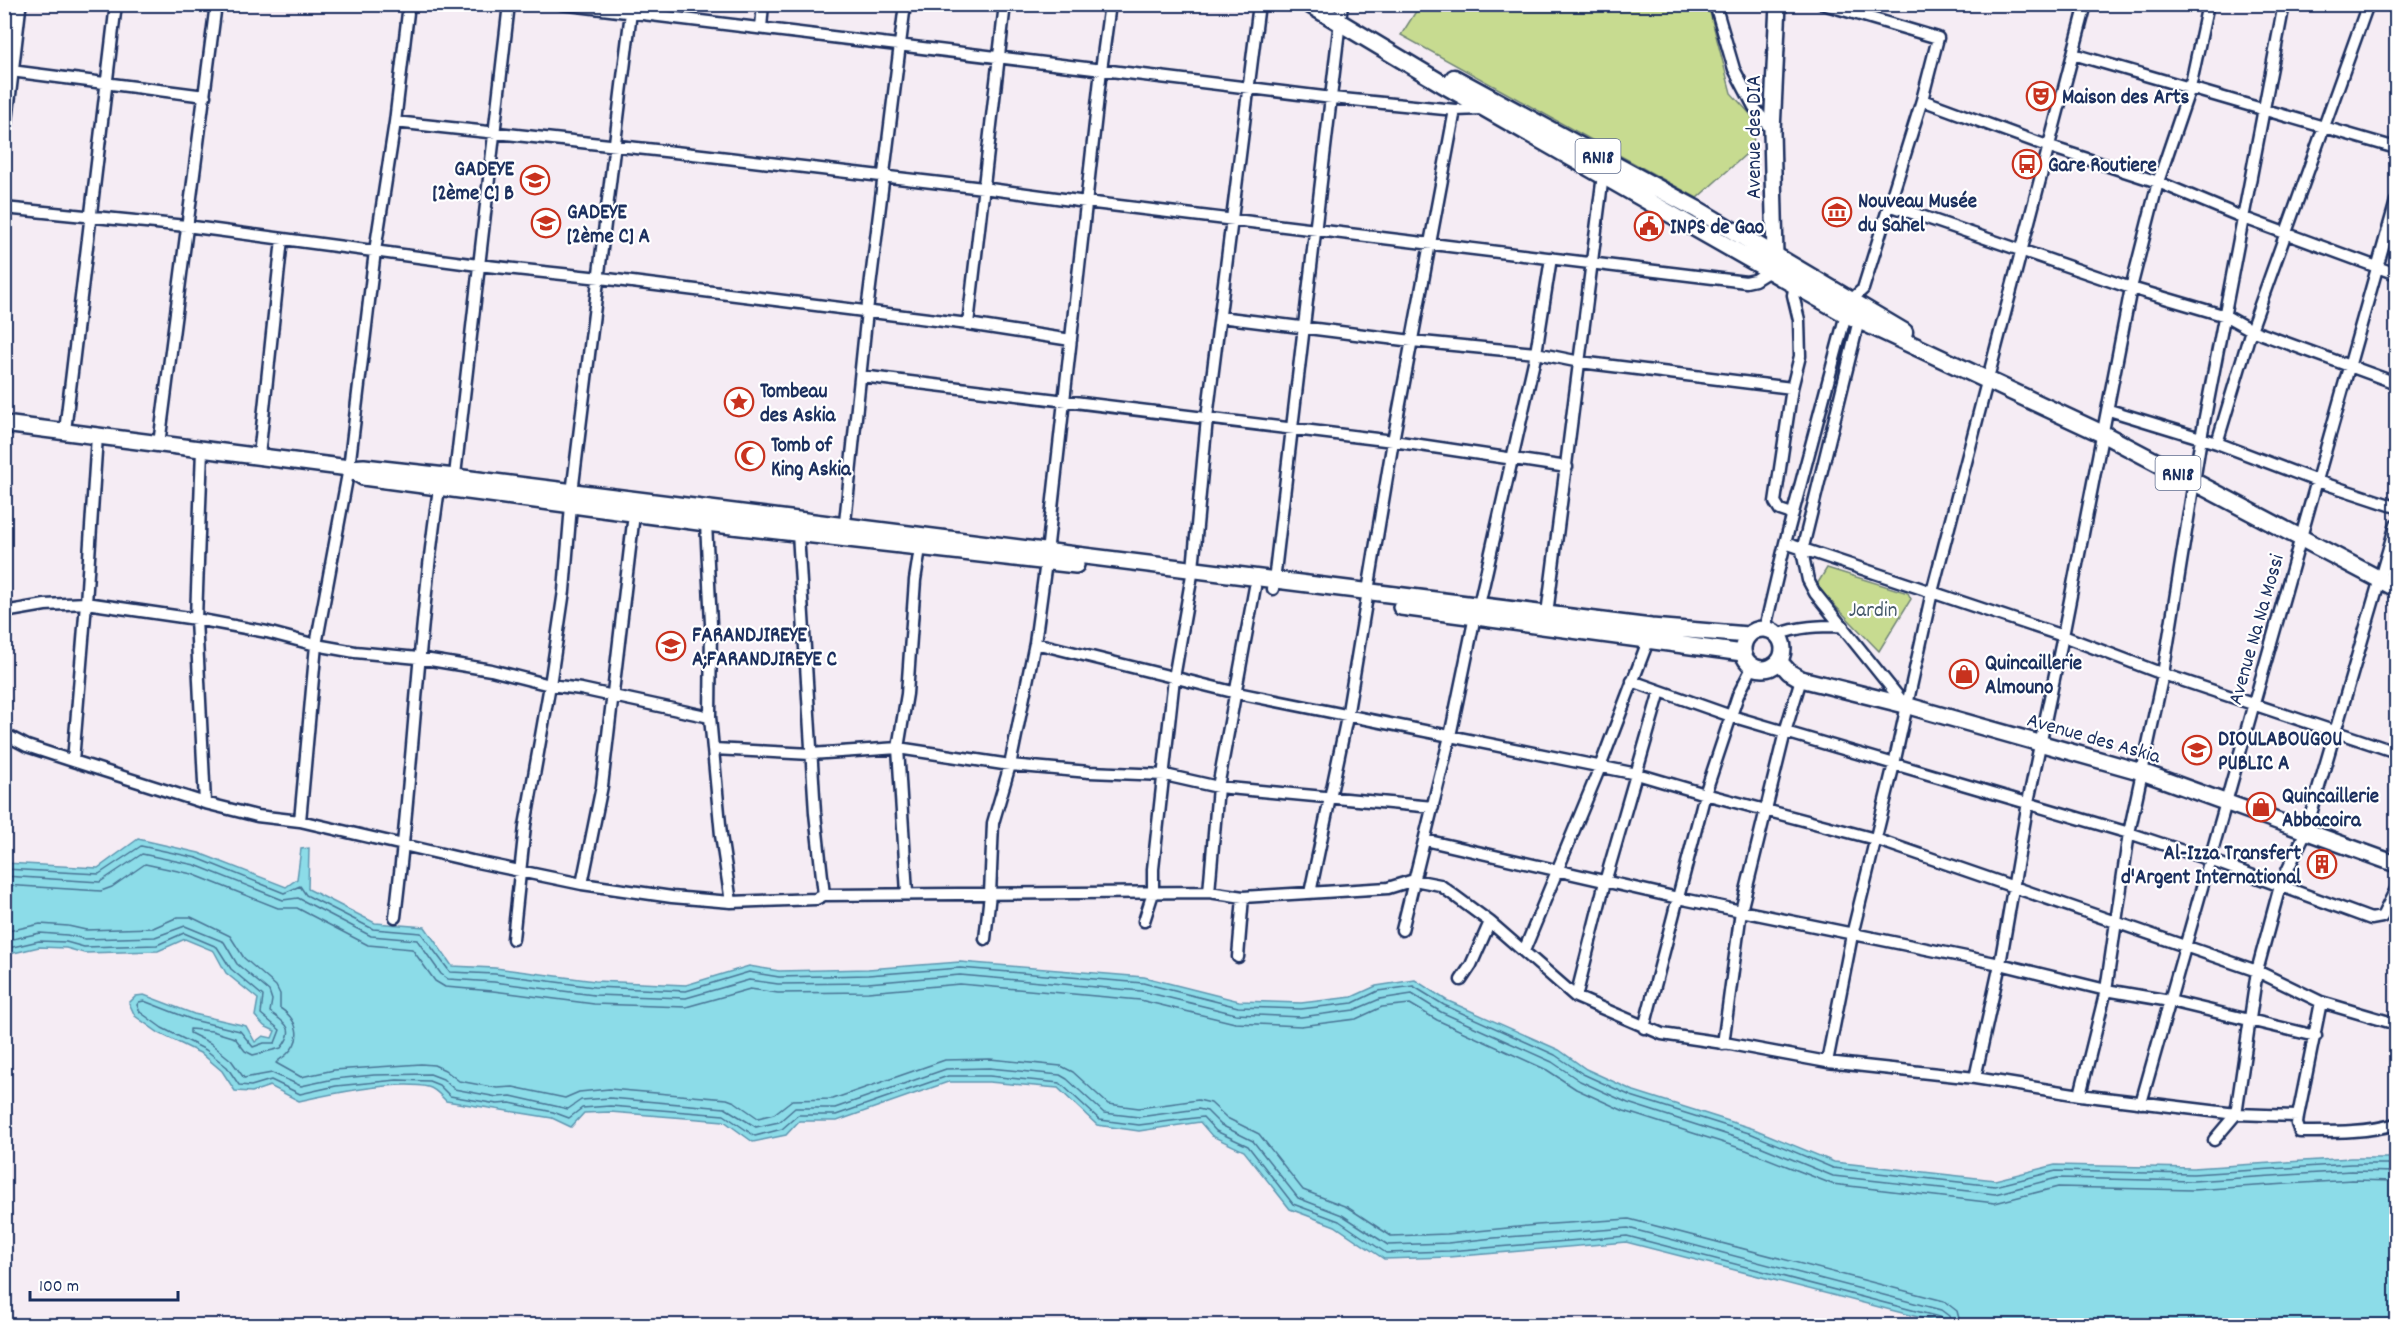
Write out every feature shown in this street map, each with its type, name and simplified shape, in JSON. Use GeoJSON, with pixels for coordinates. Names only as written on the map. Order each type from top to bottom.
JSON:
{"type":"FeatureCollection","features":[{"type":"Feature","properties":{"kind":"main road","name":"RN18"},"geometry":{"type":"LineString","coordinates":[[1309,4],[1621,185],[1856,306],[1956,364],[2103,434],[2397,588]]}},
{"type":"Feature","properties":{"kind":"main road","name":"RN18"},"geometry":{"type":"LineString","coordinates":[[1340,23],[1479,90],[1698,210],[1773,263],[1795,285],[1856,306]]}},
{"type":"Feature","properties":{"kind":"street"},"geometry":{"type":"LineString","coordinates":[[4,125],[18,4]]}},
{"type":"Feature","properties":{"kind":"street"},"geometry":{"type":"LineString","coordinates":[[65,431],[116,4]]}},
{"type":"Feature","properties":{"kind":"street"},"geometry":{"type":"LineString","coordinates":[[159,444],[216,4]]}},
{"type":"Feature","properties":{"kind":"street"},"geometry":{"type":"LineString","coordinates":[[300,821],[316,645],[349,468],[375,251],[395,122],[409,4]]}},
{"type":"Feature","properties":{"kind":"street"},"geometry":{"type":"LineString","coordinates":[[395,917],[404,844],[418,658],[447,482],[478,265],[509,4]]}},
{"type":"Feature","properties":{"kind":"street"},"geometry":{"type":"LineString","coordinates":[[561,4],[632,9],[900,46],[1332,98],[1455,110],[1486,108]]}},
{"type":"Feature","properties":{"kind":"street"},"geometry":{"type":"LineString","coordinates":[[761,28],[763,4]]}},
{"type":"Feature","properties":{"kind":"street"},"geometry":{"type":"LineString","coordinates":[[844,531],[867,312],[905,4]]}},
{"type":"Feature","properties":{"kind":"street"},"geometry":{"type":"LineString","coordinates":[[968,324],[1005,4]]}},
{"type":"Feature","properties":{"kind":"street"},"geometry":{"type":"LineString","coordinates":[[985,939],[990,894],[993,823],[1010,765],[1035,643],[1047,557],[1110,4]]}},
{"type":"Feature","properties":{"kind":"street"},"geometry":{"type":"LineString","coordinates":[[1144,921],[1153,892],[1153,869],[1174,678],[1192,574],[1207,418],[1259,4]]}},
{"type":"Feature","properties":{"kind":"street"},"geometry":{"type":"LineString","coordinates":[[1274,584],[1342,4]]}},
{"type":"Feature","properties":{"kind":"street"},"geometry":{"type":"LineString","coordinates":[[1715,4],[1734,69],[1754,107],[1772,131]]}},
{"type":"Feature","properties":{"kind":"street","name":"Avenue des DIA"},"geometry":{"type":"LineString","coordinates":[[1773,263],[1772,131],[1778,4]]}},
{"type":"Feature","properties":{"kind":"street"},"geometry":{"type":"LineString","coordinates":[[1823,4],[1938,38],[1922,100],[1792,514],[1771,631],[1783,648],[1779,661],[1767,668],[1753,666],[1743,653],[1744,640],[1753,631],[1771,631],[1814,626],[1843,626]]}},
{"type":"Feature","properties":{"kind":"street"},"geometry":{"type":"LineString","coordinates":[[1827,1062],[1852,934],[1894,764],[1905,705],[1932,592],[2086,4]]}},
{"type":"Feature","properties":{"kind":"street"},"geometry":{"type":"LineString","coordinates":[[1975,1078],[2000,964],[2028,802],[2109,410],[2131,288],[2158,182],[2190,88],[2208,4]]}},
{"type":"Feature","properties":{"kind":"street"},"geometry":{"type":"LineString","coordinates":[[2080,1095],[2106,990],[2129,833],[2163,674],[2201,438],[2284,4]]}},
{"type":"Feature","properties":{"kind":"street"},"geometry":{"type":"LineString","coordinates":[[2217,443],[2251,330],[2367,4]]}},
{"type":"Feature","properties":{"kind":"street"},"geometry":{"type":"LineString","coordinates":[[513,939],[525,826],[564,591],[572,499],[632,9]]}},
{"type":"Feature","properties":{"kind":"street"},"geometry":{"type":"LineString","coordinates":[[2073,54],[2397,148]]}},
{"type":"Feature","properties":{"kind":"street"},"geometry":{"type":"LineString","coordinates":[[10,71],[205,96]]}},
{"type":"Feature","properties":{"kind":"street"},"geometry":{"type":"LineString","coordinates":[[1922,100],[2047,146],[2158,182],[2244,218],[2397,274]]}},
{"type":"Feature","properties":{"kind":"street"},"geometry":{"type":"LineString","coordinates":[[1310,893],[1347,717],[1393,441],[1455,110]]}},
{"type":"Feature","properties":{"kind":"street"},"geometry":{"type":"LineString","coordinates":[[395,122],[983,188],[1746,282],[1755,280],[1773,263]]}},
{"type":"Feature","properties":{"kind":"street"},"geometry":{"type":"LineString","coordinates":[[1547,614],[1603,175]]}},
{"type":"Feature","properties":{"kind":"street","name":"Avenue Na Na Mossi"},"geometry":{"type":"LineString","coordinates":[[2141,1103],[2397,201]]}},
{"type":"Feature","properties":{"kind":"street"},"geometry":{"type":"LineString","coordinates":[[1889,205],[2131,288],[2226,316],[2251,330],[2397,383]]}},
{"type":"Feature","properties":{"kind":"street"},"geometry":{"type":"LineString","coordinates":[[4,208],[186,226],[478,265],[968,324],[1071,340]]}},
{"type":"Feature","properties":{"kind":"street"},"geometry":{"type":"LineString","coordinates":[[259,456],[282,239]]}},
{"type":"Feature","properties":{"kind":"street"},"geometry":{"type":"LineString","coordinates":[[1402,930],[1450,735],[1536,353],[1551,258]]}},
{"type":"Feature","properties":{"kind":"street"},"geometry":{"type":"LineString","coordinates":[[1792,514],[1780,510],[1775,502],[1792,388],[1800,356],[1800,337],[1793,295],[1795,285]]}},
{"type":"Feature","properties":{"kind":"street"},"geometry":{"type":"LineString","coordinates":[[1856,306],[1802,551],[1808,580],[1815,593],[1905,705]]}},
{"type":"Feature","properties":{"kind":"street"},"geometry":{"type":"LineString","coordinates":[[1220,317],[1412,341],[1536,353],[1580,362],[1792,388]]}},
{"type":"Feature","properties":{"kind":"street"},"geometry":{"type":"LineString","coordinates":[[861,376],[1393,441],[1567,467]]}},
{"type":"Feature","properties":{"kind":"street"},"geometry":{"type":"LineString","coordinates":[[2109,410],[2217,443],[2317,481],[2397,507]]}},
{"type":"Feature","properties":{"kind":"street"},"geometry":{"type":"LineString","coordinates":[[4,424],[349,468],[363,477],[447,482],[1274,584],[1477,611],[1648,641],[1743,653]]}},
{"type":"Feature","properties":{"kind":"street"},"geometry":{"type":"LineString","coordinates":[[73,761],[97,436]]}},
{"type":"Feature","properties":{"kind":"street"},"geometry":{"type":"LineString","coordinates":[[202,449],[196,620],[205,803]]}},
{"type":"Feature","properties":{"kind":"street"},"geometry":{"type":"LineString","coordinates":[[572,499],[634,514],[706,523],[798,533],[844,531],[920,548],[1047,557]]}},
{"type":"Feature","properties":{"kind":"street"},"geometry":{"type":"LineString","coordinates":[[582,884],[602,786],[634,514]]}},
{"type":"Feature","properties":{"kind":"street"},"geometry":{"type":"LineString","coordinates":[[706,523],[711,624],[710,717],[721,835],[731,902]]}},
{"type":"Feature","properties":{"kind":"street"},"geometry":{"type":"LineString","coordinates":[[2214,1140],[2236,1114],[2257,971],[2280,886],[2306,831],[2397,524]]}},
{"type":"Feature","properties":{"kind":"street"},"geometry":{"type":"LineString","coordinates":[[798,533],[811,754],[824,895]]}},
{"type":"Feature","properties":{"kind":"street"},"geometry":{"type":"LineString","coordinates":[[1785,543],[1802,551],[2063,636],[2163,674],[2397,752]]}},
{"type":"Feature","properties":{"kind":"street"},"geometry":{"type":"LineString","coordinates":[[907,893],[898,748],[907,694],[915,580],[920,548]]}},
{"type":"Feature","properties":{"kind":"street"},"geometry":{"type":"LineString","coordinates":[[1192,574],[1255,587],[1274,584]]}},
{"type":"Feature","properties":{"kind":"street"},"geometry":{"type":"LineString","coordinates":[[1209,892],[1218,787],[1255,587]]}},
{"type":"Feature","properties":{"kind":"street"},"geometry":{"type":"LineString","coordinates":[[4,612],[45,604],[86,603],[267,632],[316,645],[355,652],[418,658],[491,670],[550,685],[710,717]]}},
{"type":"Feature","properties":{"kind":"street"},"geometry":{"type":"LineString","coordinates":[[1477,611],[1547,614],[1651,627],[1748,635]]}},
{"type":"Feature","properties":{"kind":"street"},"geometry":{"type":"LineString","coordinates":[[1524,951],[1600,767],[1648,641]]}},
{"type":"Feature","properties":{"kind":"street"},"geometry":{"type":"LineString","coordinates":[[1035,643],[1237,693],[1347,717],[1450,735],[1637,774],[1875,838],[2257,971],[2321,1002],[2397,1024]]}},
{"type":"Feature","properties":{"kind":"street","name":"Avenue des Askia"},"geometry":{"type":"LineString","coordinates":[[1779,661],[1789,672],[1802,679],[1905,705],[2142,772],[2397,864]]}},
{"type":"Feature","properties":{"kind":"street"},"geometry":{"type":"LineString","coordinates":[[1644,1028],[1705,794],[1738,695],[1753,666]]}},
{"type":"Feature","properties":{"kind":"street"},"geometry":{"type":"LineString","coordinates":[[1723,1044],[1741,911],[1785,732],[1802,679]]}},
{"type":"Feature","properties":{"kind":"street"},"geometry":{"type":"LineString","coordinates":[[1632,681],[1731,716],[2129,833],[2371,919],[2382,917],[2397,889]]}},
{"type":"Feature","properties":{"kind":"street"},"geometry":{"type":"LineString","coordinates":[[1576,997],[1605,882],[1660,691]]}},
{"type":"Feature","properties":{"kind":"street"},"geometry":{"type":"LineString","coordinates":[[4,734],[27,746],[73,761],[205,803],[257,816],[300,821],[582,884],[672,897],[731,902],[816,900],[824,895],[907,893],[1209,892],[1243,897],[1388,888],[1414,880],[1440,885],[1490,922],[1576,997],[1662,1034],[1827,1062],[1975,1078],[2141,1103],[2236,1114],[2298,1116]]}},
{"type":"Feature","properties":{"kind":"street"},"geometry":{"type":"LineString","coordinates":[[714,749],[811,754],[898,748],[1010,765],[1089,772],[1165,775],[1218,787],[1432,807]]}},
{"type":"Feature","properties":{"kind":"street"},"geometry":{"type":"LineString","coordinates":[[1425,840],[1678,898],[2000,964],[2106,990],[2170,1001],[2316,1036]]}},
{"type":"Feature","properties":{"kind":"street"},"geometry":{"type":"LineString","coordinates":[[1238,957],[1243,897]]}},
{"type":"Feature","properties":{"kind":"street"},"geometry":{"type":"LineString","coordinates":[[1461,980],[1471,965],[1490,922]]}},
{"type":"Feature","properties":{"kind":"street"},"geometry":{"type":"LineString","coordinates":[[2321,1002],[2316,1036],[2296,1124],[2300,1132],[2349,1132],[2378,1129],[2397,1124]]}},
{"type":"Feature","properties":{"kind":"green space"},"geometry":{"type":"Polygon","coordinates":[[[1420,5],[1708,5],[1731,93],[1752,116],[1754,147],[1697,198],[1401,35],[1420,5]]]}},
{"type":"Feature","properties":{"kind":"green space","name":"Jardin"},"geometry":{"type":"Polygon","coordinates":[[[1827,568],[1908,593],[1911,599],[1879,651],[1816,586],[1827,568]]]}},
{"type":"Feature","properties":{"kind":"water"},"geometry":{"type":"Polygon","coordinates":[[[138,839],[199,853],[286,887],[297,879],[301,849],[309,848],[308,889],[375,923],[425,927],[452,966],[495,968],[595,981],[686,985],[749,966],[779,971],[868,969],[960,962],[1144,977],[1239,1001],[1301,1003],[1352,997],[1376,986],[1415,980],[1446,1000],[1559,1050],[1586,1069],[1634,1091],[1754,1129],[1834,1162],[1995,1180],[2055,1165],[2193,1168],[2351,1158],[2396,1158],[2396,1325],[1949,1325],[1626,1242],[1449,1257],[1384,1259],[1335,1226],[1290,1209],[1244,1151],[1212,1136],[1200,1122],[1139,1131],[1097,1125],[1058,1088],[989,1082],[948,1082],[837,1121],[799,1121],[786,1135],[753,1142],[724,1121],[610,1112],[584,1113],[571,1127],[552,1118],[446,1101],[431,1088],[415,1085],[364,1089],[299,1101],[270,1086],[252,1092],[235,1091],[222,1071],[202,1054],[159,1033],[135,1016],[129,1003],[136,996],[144,995],[194,1014],[246,1026],[255,1042],[263,1036],[272,1038],[275,1031],[264,1026],[255,1016],[258,999],[226,973],[214,951],[185,939],[158,951],[84,953],[66,948],[39,947],[5,955],[5,863],[98,868],[138,839]]]}},
{"type":"Feature","properties":{"kind":"place","name":"Maison des Arts"},"geometry":{"type":"Point","coordinates":[2041,96]}},
{"type":"Feature","properties":{"kind":"place","name":"Gare Routiere"},"geometry":{"type":"Point","coordinates":[2027,164]}},
{"type":"Feature","properties":{"kind":"place","name":"GADEYE [2ème C] B"},"geometry":{"type":"Point","coordinates":[535,180]}},
{"type":"Feature","properties":{"kind":"place","name":"Nouveau Musée du Sahel"},"geometry":{"type":"Point","coordinates":[1837,212]}},
{"type":"Feature","properties":{"kind":"place","name":"GADEYE [2ème C] A"},"geometry":{"type":"Point","coordinates":[546,223]}},
{"type":"Feature","properties":{"kind":"place","name":"INPS de Gao"},"geometry":{"type":"Point","coordinates":[1649,226]}},
{"type":"Feature","properties":{"kind":"place","name":"Tombeau des Askia"},"geometry":{"type":"Point","coordinates":[739,402]}},
{"type":"Feature","properties":{"kind":"place","name":"Tomb of King Askia"},"geometry":{"type":"Point","coordinates":[750,456]}},
{"type":"Feature","properties":{"kind":"place","name":"FARANDJIREYE A;FARANDJIREYE C"},"geometry":{"type":"Point","coordinates":[671,646]}},
{"type":"Feature","properties":{"kind":"place","name":"Quincaillerie Almouno"},"geometry":{"type":"Point","coordinates":[1964,674]}},
{"type":"Feature","properties":{"kind":"place","name":"DIOULABOUGOU PUBLIC A"},"geometry":{"type":"Point","coordinates":[2197,750]}},
{"type":"Feature","properties":{"kind":"place","name":"Quincaillerie Abbacoira"},"geometry":{"type":"Point","coordinates":[2261,807]}},
{"type":"Feature","properties":{"kind":"place","name":"Al-Izza Transfert d'Argent International"},"geometry":{"type":"Point","coordinates":[2322,864]}}]}
